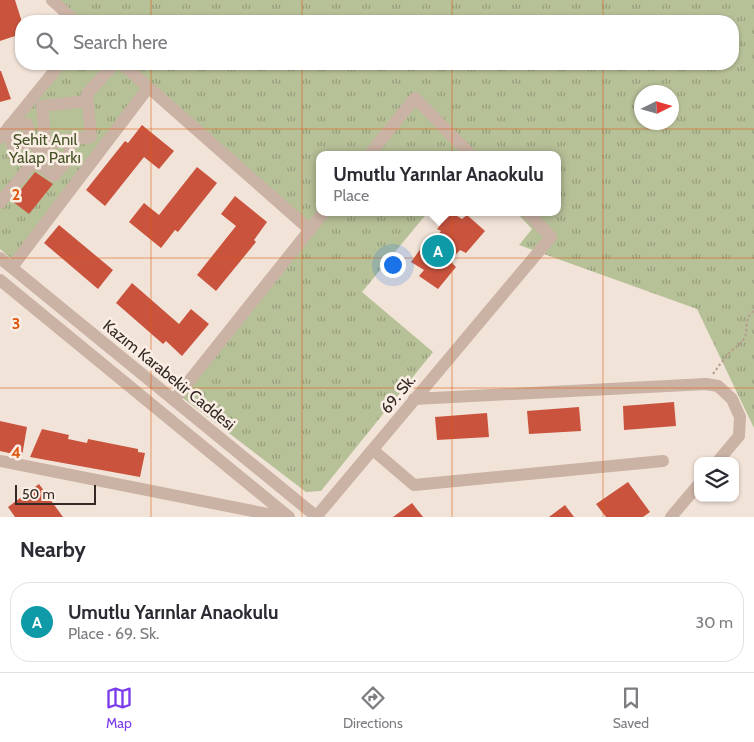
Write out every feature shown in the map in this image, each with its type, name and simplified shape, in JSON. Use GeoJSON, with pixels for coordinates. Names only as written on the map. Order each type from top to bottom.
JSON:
{"type":"FeatureCollection","features":[{"type":"Feature","properties":{"kind":"street"},"geometry":{"type":"LineString","coordinates":[[52,0],[68,15]]}},
{"type":"Feature","properties":{"kind":"street"},"geometry":{"type":"LineString","coordinates":[[0,138],[55,70]]}},
{"type":"Feature","properties":{"kind":"street"},"geometry":{"type":"LineString","coordinates":[[87,101],[42,106],[45,138],[48,143],[91,137],[87,101],[86,94],[108,70]]}},
{"type":"Feature","properties":{"kind":"street"},"geometry":{"type":"LineString","coordinates":[[128,70],[310,230]]}},
{"type":"Feature","properties":{"kind":"street"},"geometry":{"type":"LineString","coordinates":[[12,267],[148,88]]}},
{"type":"Feature","properties":{"kind":"street"},"geometry":{"type":"LineString","coordinates":[[373,151],[415,98],[467,151]]}},
{"type":"Feature","properties":{"kind":"street"},"geometry":{"type":"LineString","coordinates":[[10,125],[27,124],[31,143],[77,180]]}},
{"type":"Feature","properties":{"kind":"street"},"geometry":{"type":"LineString","coordinates":[[10,125],[12,145],[31,143]]}},
{"type":"Feature","properties":{"kind":"street"},"geometry":{"type":"LineString","coordinates":[[0,203],[34,161],[54,176],[70,156],[69,140]]}},
{"type":"Feature","properties":{"kind":"street"},"geometry":{"type":"LineString","coordinates":[[174,400],[321,216]]}},
{"type":"Feature","properties":{"kind":"street","name":"69. Sk."},"geometry":{"type":"LineString","coordinates":[[316,517],[551,237],[531,216]]}},
{"type":"Feature","properties":{"kind":"street","name":"Kazım Karabekir Caddesi"},"geometry":{"type":"LineString","coordinates":[[0,258],[316,517]]}},
{"type":"Feature","properties":{"kind":"street","name":"Kazım Karabekir Caddesi"},"geometry":{"type":"LineString","coordinates":[[0,280],[289,517]]}},
{"type":"Feature","properties":{"kind":"street"},"geometry":{"type":"LineString","coordinates":[[414,399],[706,384],[718,386],[732,399],[740,417],[739,436],[721,457]]}},
{"type":"Feature","properties":{"kind":"street"},"geometry":{"type":"LineString","coordinates":[[373,450],[414,485],[663,461]]}},
{"type":"Feature","properties":{"kind":"street"},"geometry":{"type":"LineString","coordinates":[[0,461],[283,517]]}},
{"type":"Feature","properties":{"kind":"street"},"geometry":{"type":"LineString","coordinates":[[671,517],[694,490]]}},
{"type":"Feature","properties":{"kind":"path"},"geometry":{"type":"LineString","coordinates":[[706,384],[729,353],[739,345],[745,336],[747,320],[754,311]]}},
{"type":"Feature","properties":{"kind":"green space"},"geometry":{"type":"Polygon","coordinates":[[[54,0],[754,0],[754,428],[697,309],[519,245],[532,229],[520,216],[561,216],[561,151],[316,151],[316,216],[425,216],[362,292],[433,352],[321,491],[306,492],[179,395],[310,230],[130,70],[739,70],[739,15],[70,15],[54,0]]]}},
{"type":"Feature","properties":{"kind":"green space","name":"Şehit Anıl Yalap Parkı"},"geometry":{"type":"Polygon","coordinates":[[[53,70],[128,70],[148,88],[15,262],[0,249],[0,131],[53,70]]]}},
{"type":"Feature","properties":{"kind":"green space"},"geometry":{"type":"Polygon","coordinates":[[[84,108],[87,135],[49,139],[46,112],[84,108]]]}},
{"type":"Feature","properties":{"kind":"building"},"geometry":{"type":"Polygon","coordinates":[[[0,0],[15,0],[20,15],[15,15],[15,36],[0,41],[0,0]]]}},
{"type":"Feature","properties":{"kind":"building"},"geometry":{"type":"Polygon","coordinates":[[[0,71],[11,99],[0,102],[0,71]]]}},
{"type":"Feature","properties":{"kind":"building"},"geometry":{"type":"Polygon","coordinates":[[[142,125],[174,151],[159,169],[144,157],[105,206],[86,190],[125,141],[128,143],[142,125]]]}},
{"type":"Feature","properties":{"kind":"building"},"geometry":{"type":"Polygon","coordinates":[[[197,167],[217,183],[178,232],[175,230],[161,248],[129,222],[144,203],[159,215],[197,167]]]}},
{"type":"Feature","properties":{"kind":"building"},"geometry":{"type":"Polygon","coordinates":[[[35,172],[53,184],[29,214],[12,201],[35,172]]]}},
{"type":"Feature","properties":{"kind":"building"},"geometry":{"type":"Polygon","coordinates":[[[235,196],[267,222],[254,240],[256,242],[216,291],[197,275],[236,226],[221,214],[235,196]]]}},
{"type":"Feature","properties":{"kind":"building"},"geometry":{"type":"Polygon","coordinates":[[[448,216],[457,216],[462,219],[468,216],[485,231],[466,253],[460,250],[450,261],[456,267],[438,289],[419,276],[424,270],[411,262],[424,244],[429,247],[441,231],[437,229],[448,216]]]}},
{"type":"Feature","properties":{"kind":"building"},"geometry":{"type":"Polygon","coordinates":[[[59,225],[113,270],[98,289],[44,243],[59,225]]]}},
{"type":"Feature","properties":{"kind":"building"},"geometry":{"type":"Polygon","coordinates":[[[132,283],[179,324],[191,309],[209,324],[182,356],[166,341],[163,344],[116,303],[132,283]]]}},
{"type":"Feature","properties":{"kind":"building"},"geometry":{"type":"Polygon","coordinates":[[[674,402],[676,426],[624,430],[623,406],[674,402]]]}},
{"type":"Feature","properties":{"kind":"building"},"geometry":{"type":"Polygon","coordinates":[[[579,407],[581,431],[529,434],[527,411],[579,407]]]}},
{"type":"Feature","properties":{"kind":"building"},"geometry":{"type":"Polygon","coordinates":[[[487,413],[489,437],[437,440],[435,417],[487,413]]]}},
{"type":"Feature","properties":{"kind":"building"},"geometry":{"type":"Polygon","coordinates":[[[0,421],[27,427],[22,456],[0,451],[0,421]]]}},
{"type":"Feature","properties":{"kind":"building"},"geometry":{"type":"Polygon","coordinates":[[[42,429],[69,435],[68,439],[87,443],[88,439],[138,449],[138,452],[145,453],[140,477],[30,457],[42,429]]]}},
{"type":"Feature","properties":{"kind":"building"},"geometry":{"type":"Polygon","coordinates":[[[628,482],[650,512],[643,517],[606,517],[596,504],[628,482]]]}},
{"type":"Feature","properties":{"kind":"building"},"geometry":{"type":"Polygon","coordinates":[[[39,484],[63,517],[15,517],[8,507],[39,484]]]}},
{"type":"Feature","properties":{"kind":"building"},"geometry":{"type":"Polygon","coordinates":[[[412,503],[423,517],[393,517],[412,503]]]}},
{"type":"Feature","properties":{"kind":"building"},"geometry":{"type":"Polygon","coordinates":[[[565,505],[574,517],[549,517],[565,505]]]}},
{"type":"Feature","properties":{"kind":"place","name":"Umutlu Yarınlar Anaokulu"},"geometry":{"type":"Point","coordinates":[438,251]}}]}
